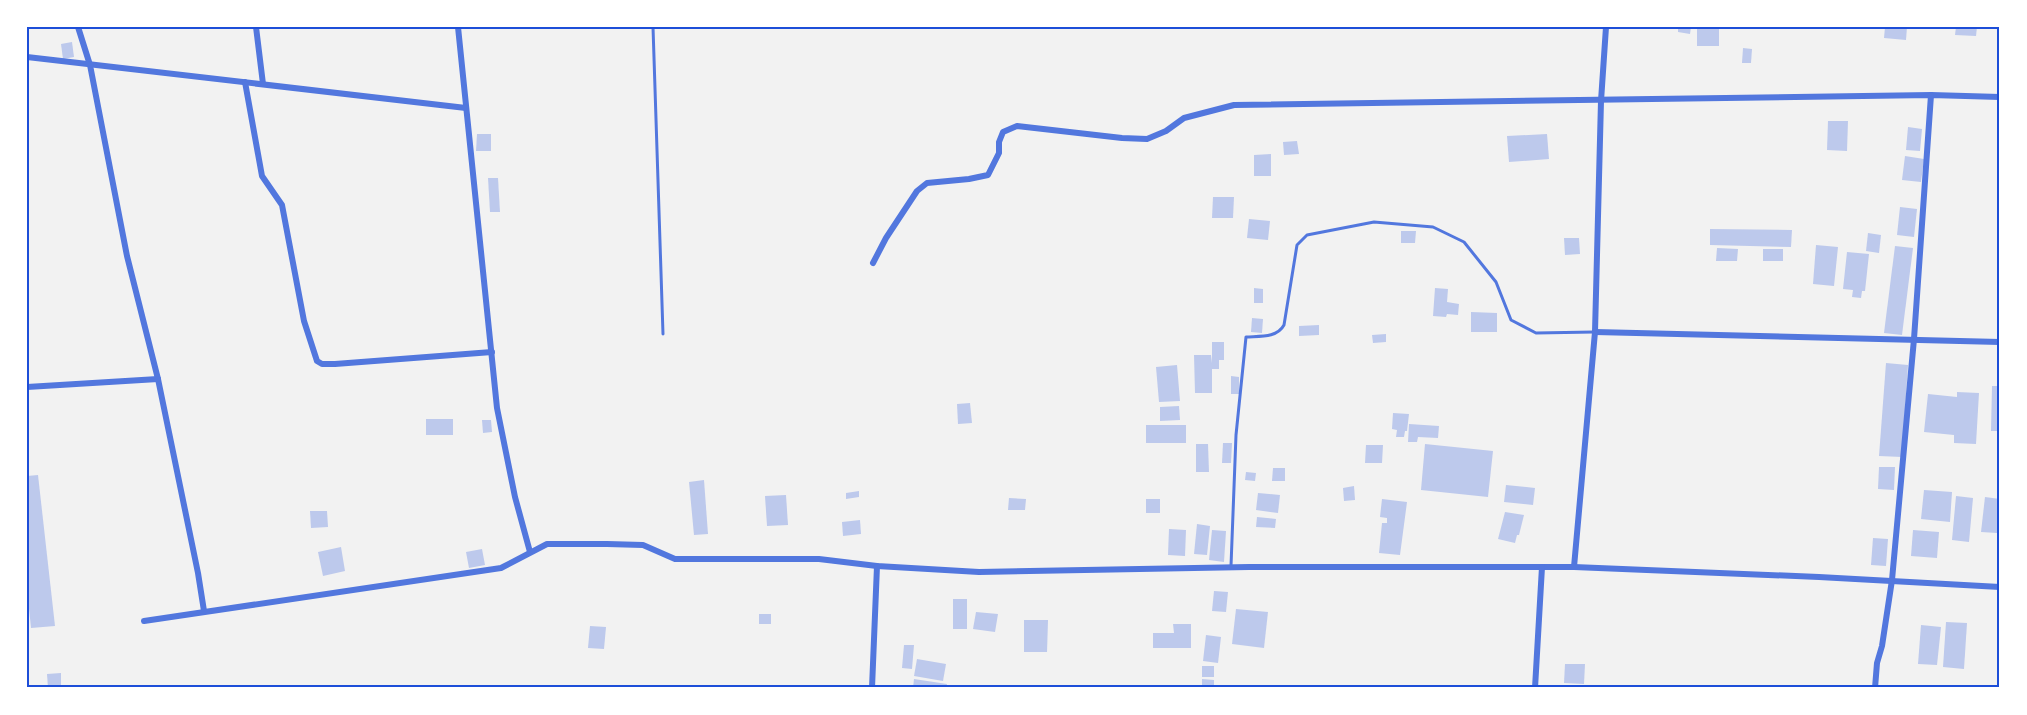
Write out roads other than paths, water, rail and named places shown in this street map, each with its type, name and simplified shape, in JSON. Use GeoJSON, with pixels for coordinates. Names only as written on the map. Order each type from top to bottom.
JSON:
{"type":"FeatureCollection","features":[{"type":"Feature","properties":{"kind":"street"},"geometry":{"type":"LineString","coordinates":[[78,27],[90,65],[127,256],[158,379],[204,611]]}},
{"type":"Feature","properties":{"kind":"street"},"geometry":{"type":"LineString","coordinates":[[256,27],[263,84]]}},
{"type":"Feature","properties":{"kind":"street"},"geometry":{"type":"LineString","coordinates":[[458,27],[497,408],[515,497],[530,552]]}},
{"type":"Feature","properties":{"kind":"street"},"geometry":{"type":"LineString","coordinates":[[1574,567],[1595,332],[1601,100],[1606,27]]}},
{"type":"Feature","properties":{"kind":"street"},"geometry":{"type":"LineString","coordinates":[[27,57],[466,108]]}},
{"type":"Feature","properties":{"kind":"street"},"geometry":{"type":"LineString","coordinates":[[245,82],[262,176],[282,206],[304,321],[317,361],[322,364],[335,364],[492,352]]}},
{"type":"Feature","properties":{"kind":"street"},"geometry":{"type":"LineString","coordinates":[[1875,688],[1877,663],[1882,646],[1892,580],[1914,339],[1931,95]]}},
{"type":"Feature","properties":{"kind":"street"},"geometry":{"type":"LineString","coordinates":[[873,263],[886,238],[917,192],[927,183],[988,175],[999,153],[999,142],[1003,132],[1017,126],[1147,140],[1166,131],[1184,118],[1234,105],[1931,95],[2000,97]]}},
{"type":"Feature","properties":{"kind":"street"},"geometry":{"type":"LineString","coordinates":[[1595,332],[2000,342]]}},
{"type":"Feature","properties":{"kind":"street"},"geometry":{"type":"LineString","coordinates":[[27,387],[158,379]]}},
{"type":"Feature","properties":{"kind":"street"},"geometry":{"type":"LineString","coordinates":[[144,621],[501,568],[546,544],[643,545],[675,559],[819,559],[877,566],[980,572],[1231,568],[1574,567],[1892,580],[2000,587]]}},
{"type":"Feature","properties":{"kind":"street"},"geometry":{"type":"LineString","coordinates":[[872,688],[877,566]]}},
{"type":"Feature","properties":{"kind":"street"},"geometry":{"type":"LineString","coordinates":[[1535,688],[1542,567]]}},
{"type":"Feature","properties":{"kind":"lane"},"geometry":{"type":"LineString","coordinates":[[652,27],[663,334]]}},
{"type":"Feature","properties":{"kind":"lane"},"geometry":{"type":"LineString","coordinates":[[1231,568],[1236,435],[1246,337],[1275,335],[1281,331],[1284,325],[1297,245],[1307,235],[1374,222],[1433,227],[1464,242],[1478,258],[1496,282],[1511,320],[1536,333],[1595,332]]}}]}
